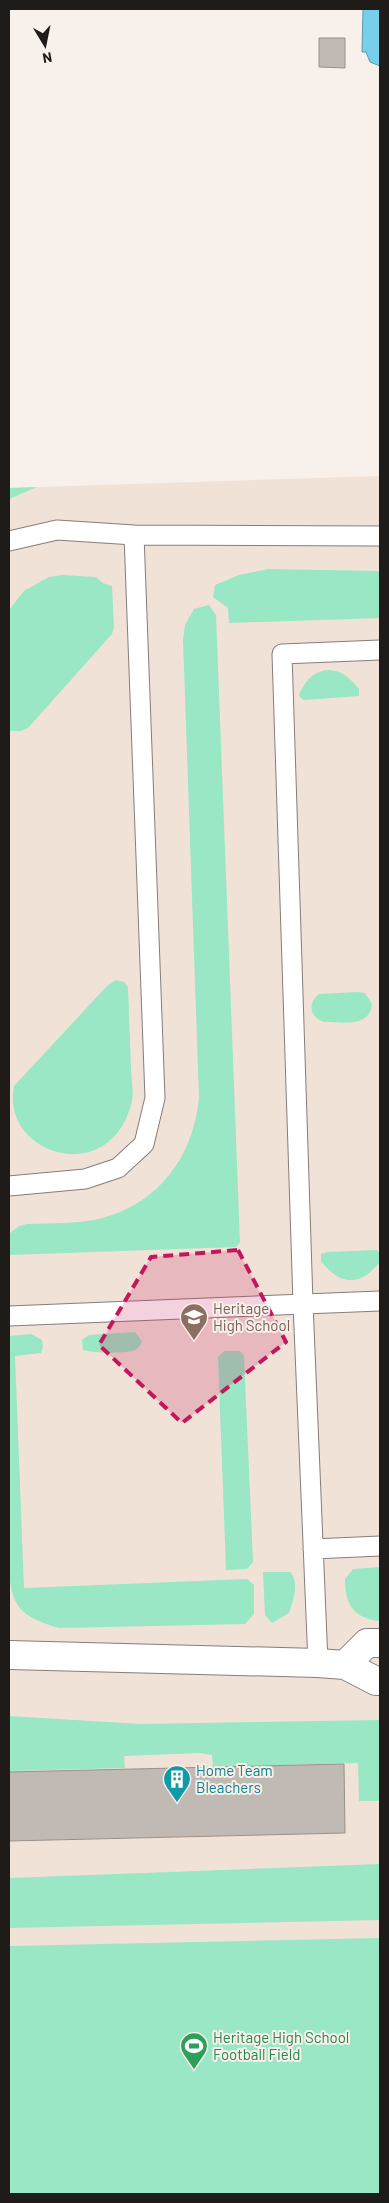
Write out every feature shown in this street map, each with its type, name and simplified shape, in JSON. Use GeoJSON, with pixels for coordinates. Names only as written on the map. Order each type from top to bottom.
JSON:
{"type":"FeatureCollection","features":[{"type":"Feature","properties":{"kind":"street"},"geometry":{"type":"LineString","coordinates":[[345,1665],[367,1643],[380,1643]]}},
{"type":"Feature","properties":{"kind":"street"},"geometry":{"type":"LineString","coordinates":[[9,1654],[318,1663],[345,1665],[376,1681],[380,1680]]}},
{"type":"Feature","properties":{"kind":"lane"},"geometry":{"type":"LineString","coordinates":[[9,541],[57,530],[134,535],[380,536]]}},
{"type":"Feature","properties":{"kind":"lane"},"geometry":{"type":"LineString","coordinates":[[9,1186],[85,1179],[118,1168],[144,1144],[155,1098],[134,535]]}},
{"type":"Feature","properties":{"kind":"lane"},"geometry":{"type":"LineString","coordinates":[[318,1663],[303,1303],[282,654],[380,650]]}},
{"type":"Feature","properties":{"kind":"lane"},"geometry":{"type":"LineString","coordinates":[[9,1316],[380,1301]]}},
{"type":"Feature","properties":{"kind":"lane"},"geometry":{"type":"LineString","coordinates":[[313,1549],[380,1546]]}},
{"type":"Feature","properties":{"kind":"highlighted area"},"geometry":{"type":"Polygon","coordinates":[[[238,1250],[286,1342],[182,1423],[99,1345],[151,1257],[238,1250]]]}},
{"type":"Feature","properties":{"kind":"shaded area","name":"Heritage High School"},"geometry":{"type":"Polygon","coordinates":[[[380,476],[380,2194],[9,2194],[9,488],[380,476]]]}},
{"type":"Feature","properties":{"kind":"green space"},"geometry":{"type":"Polygon","coordinates":[[[37,487],[9,499],[9,488],[37,487]]]}},
{"type":"Feature","properties":{"kind":"green space"},"geometry":{"type":"Polygon","coordinates":[[[268,569],[380,571],[380,618],[229,623],[228,608],[213,597],[215,585],[239,575],[268,569]]]}},
{"type":"Feature","properties":{"kind":"green space"},"geometry":{"type":"Polygon","coordinates":[[[62,575],[96,577],[103,583],[112,586],[114,627],[112,634],[28,728],[21,731],[9,731],[9,610],[24,591],[49,577],[62,575]]]}},
{"type":"Feature","properties":{"kind":"green space"},"geometry":{"type":"Polygon","coordinates":[[[209,605],[216,615],[240,1242],[236,1247],[9,1255],[9,1234],[19,1226],[90,1221],[120,1212],[139,1202],[155,1190],[169,1175],[181,1158],[189,1140],[199,1098],[183,640],[185,625],[194,609],[209,605]]]}},
{"type":"Feature","properties":{"kind":"green space"},"geometry":{"type":"Polygon","coordinates":[[[326,670],[337,671],[348,678],[359,689],[359,696],[304,700],[301,698],[299,695],[306,682],[317,673],[326,670]]]}},
{"type":"Feature","properties":{"kind":"green space"},"geometry":{"type":"Polygon","coordinates":[[[116,980],[124,982],[128,987],[132,1101],[120,1129],[103,1146],[82,1154],[60,1153],[40,1145],[24,1130],[14,1110],[14,1086],[107,986],[116,980]]]}},
{"type":"Feature","properties":{"kind":"green space"},"geometry":{"type":"Polygon","coordinates":[[[365,993],[372,1004],[370,1012],[361,1020],[347,1023],[324,1022],[313,1014],[313,1002],[319,994],[365,993]]]}},
{"type":"Feature","properties":{"kind":"green space"},"geometry":{"type":"Polygon","coordinates":[[[377,1250],[380,1253],[380,1262],[365,1276],[357,1279],[343,1279],[328,1269],[321,1261],[321,1254],[328,1252],[377,1250]]]}},
{"type":"Feature","properties":{"kind":"green space"},"geometry":{"type":"Polygon","coordinates":[[[135,1332],[142,1341],[135,1350],[109,1353],[83,1350],[82,1340],[89,1335],[135,1332]]]}},
{"type":"Feature","properties":{"kind":"green space"},"geometry":{"type":"Polygon","coordinates":[[[31,1334],[42,1340],[41,1353],[15,1356],[24,1588],[247,1579],[254,1585],[254,1614],[245,1624],[59,1628],[35,1619],[20,1608],[12,1591],[9,1565],[9,1336],[31,1334]]]}},
{"type":"Feature","properties":{"kind":"green space"},"geometry":{"type":"Polygon","coordinates":[[[224,1351],[240,1351],[244,1356],[253,1562],[247,1569],[226,1570],[218,1357],[224,1351]]]}},
{"type":"Feature","properties":{"kind":"green space"},"geometry":{"type":"Polygon","coordinates":[[[380,1567],[380,1621],[378,1621],[362,1616],[352,1608],[346,1595],[345,1579],[353,1569],[380,1567]]]}},
{"type":"Feature","properties":{"kind":"green space"},"geometry":{"type":"Polygon","coordinates":[[[263,1572],[290,1572],[295,1581],[295,1592],[289,1613],[272,1623],[265,1615],[263,1572]]]}},
{"type":"Feature","properties":{"kind":"green space"},"geometry":{"type":"Polygon","coordinates":[[[9,1716],[141,1724],[380,1720],[380,1801],[359,1801],[358,1763],[213,1767],[212,1755],[199,1753],[124,1756],[125,1768],[9,1771],[9,1716]]]}},
{"type":"Feature","properties":{"kind":"green space"},"geometry":{"type":"Polygon","coordinates":[[[380,1864],[380,1920],[9,1928],[9,1878],[380,1864]]]}},
{"type":"Feature","properties":{"kind":"green space","name":"Heritage High School Football Field"},"geometry":{"type":"Polygon","coordinates":[[[380,1938],[380,2194],[9,2194],[9,1946],[380,1938]]]}},
{"type":"Feature","properties":{"kind":"water"},"geometry":{"type":"Polygon","coordinates":[[[363,9],[380,9],[380,66],[370,62],[366,52],[362,52],[363,9]]]}},
{"type":"Feature","properties":{"kind":"building"},"geometry":{"type":"Polygon","coordinates":[[[319,38],[345,38],[345,68],[319,67],[319,38]]]}},
{"type":"Feature","properties":{"kind":"building","name":"Home Team Bleachers"},"geometry":{"type":"Polygon","coordinates":[[[344,1764],[345,1833],[9,1841],[9,1772],[344,1764]]]}},
{"type":"Feature","properties":{"kind":"place","name":"Heritage High School"},"geometry":{"type":"Point","coordinates":[194,1341]}},
{"type":"Feature","properties":{"kind":"place","name":"Home Team Bleachers"},"geometry":{"type":"Point","coordinates":[177,1803]}},
{"type":"Feature","properties":{"kind":"place","name":"Heritage High School Football Field"},"geometry":{"type":"Point","coordinates":[194,2070]}}]}
